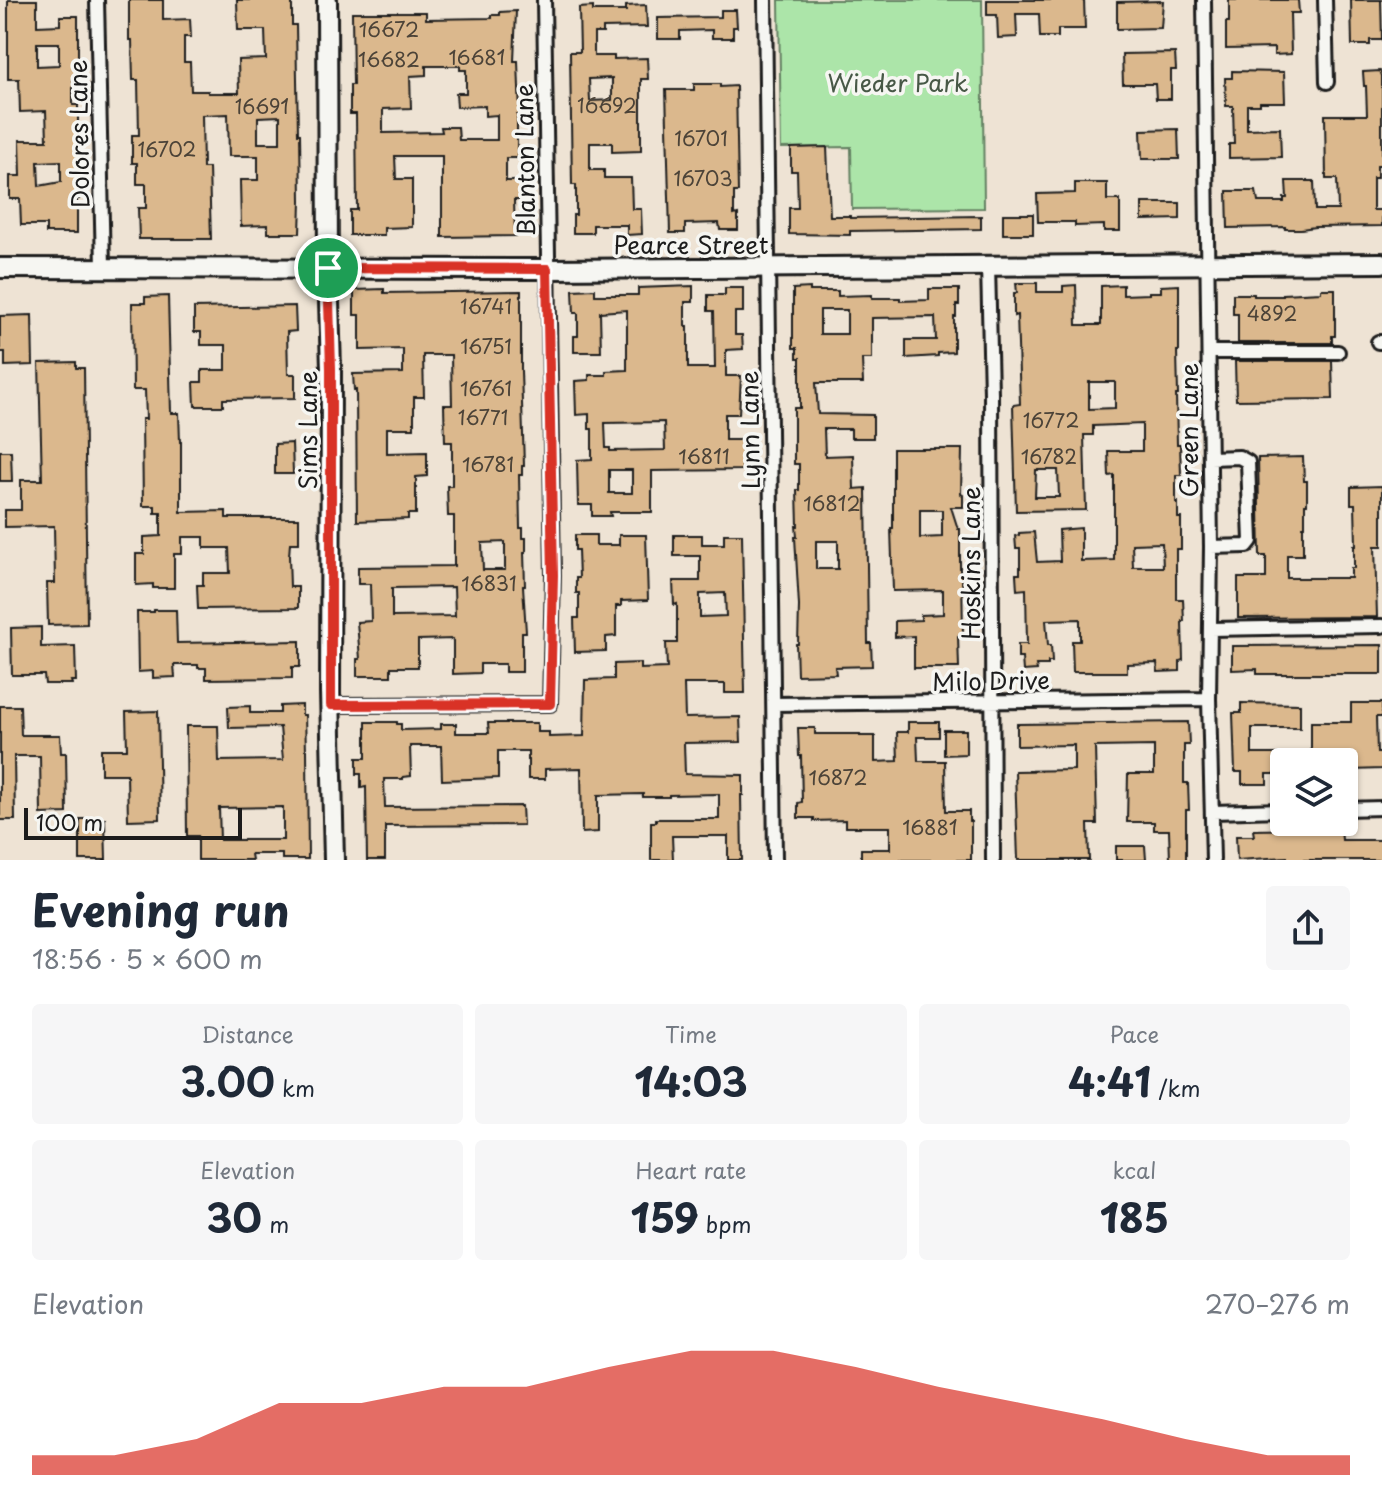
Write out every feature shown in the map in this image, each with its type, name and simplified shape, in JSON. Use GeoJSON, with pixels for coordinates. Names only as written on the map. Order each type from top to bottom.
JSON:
{"type":"FeatureCollection","features":[{"type":"Feature","properties":{"kind":"street","name":"Dolores Lane"},"geometry":{"type":"LineString","coordinates":[[97,0],[103,267]]}},
{"type":"Feature","properties":{"kind":"street","name":"Sims Lane"},"geometry":{"type":"LineString","coordinates":[[327,0],[334,860]]}},
{"type":"Feature","properties":{"kind":"street","name":"Blanton Lane"},"geometry":{"type":"LineString","coordinates":[[331,705],[550,704],[553,575],[544,0]]}},
{"type":"Feature","properties":{"kind":"street","name":"Lynn Lane"},"geometry":{"type":"LineString","coordinates":[[765,0],[775,860]]}},
{"type":"Feature","properties":{"kind":"street","name":"Green Lane"},"geometry":{"type":"LineString","coordinates":[[1204,0],[1213,860]]}},
{"type":"Feature","properties":{"kind":"street"},"geometry":{"type":"LineString","coordinates":[[1325,0],[1327,82]]}},
{"type":"Feature","properties":{"kind":"street","name":"Pearce Street"},"geometry":{"type":"LineString","coordinates":[[0,268],[547,269],[1382,263]]}},
{"type":"Feature","properties":{"kind":"street","name":"Hoskins Lane"},"geometry":{"type":"LineString","coordinates":[[988,265],[993,860]]}},
{"type":"Feature","properties":{"kind":"street"},"geometry":{"type":"LineString","coordinates":[[1209,352],[1338,352]]}},
{"type":"Feature","properties":{"kind":"street"},"geometry":{"type":"LineString","coordinates":[[1210,458],[1243,458],[1248,462],[1251,541],[1247,546],[1211,547]]}},
{"type":"Feature","properties":{"kind":"street"},"geometry":{"type":"LineString","coordinates":[[1211,629],[1382,626]]}},
{"type":"Feature","properties":{"kind":"street","name":"Milo Drive"},"geometry":{"type":"LineString","coordinates":[[774,704],[1209,699]]}},
{"type":"Feature","properties":{"kind":"street"},"geometry":{"type":"LineString","coordinates":[[1358,809],[1382,808]]}},
{"type":"Feature","properties":{"kind":"street"},"geometry":{"type":"LineString","coordinates":[[1213,812],[1270,810]]}},
{"type":"Feature","properties":{"kind":"green space","name":"Wieder Park"},"geometry":{"type":"Polygon","coordinates":[[[779,0],[982,0],[984,208],[852,209],[851,147],[781,148],[779,0]]]}},
{"type":"Feature","properties":{"kind":"building"},"geometry":{"type":"Polygon","coordinates":[[[8,0],[37,0],[37,26],[60,25],[60,16],[78,16],[78,79],[73,79],[73,105],[78,105],[77,233],[46,233],[46,225],[21,225],[20,199],[10,199],[10,176],[21,176],[20,140],[47,140],[46,111],[20,112],[19,79],[8,79],[8,0]],[[37,43],[37,66],[59,65],[59,43],[37,43]],[[61,161],[38,162],[39,186],[61,182],[61,161]]]}},
{"type":"Feature","properties":{"kind":"building"},"geometry":{"type":"Polygon","coordinates":[[[129,0],[163,0],[163,20],[190,19],[191,37],[184,37],[184,62],[190,62],[191,91],[239,93],[238,60],[266,59],[265,30],[238,30],[237,0],[292,0],[292,25],[296,25],[300,134],[300,233],[268,233],[268,225],[241,226],[240,180],[258,180],[258,156],[229,156],[228,114],[202,115],[203,168],[209,168],[211,239],[139,239],[138,208],[146,208],[146,184],[137,184],[137,163],[132,163],[132,135],[139,135],[138,80],[133,80],[132,40],[129,40],[129,0]],[[280,116],[258,117],[258,143],[280,143],[280,116]]]}},
{"type":"Feature","properties":{"kind":"building"},"geometry":{"type":"Polygon","coordinates":[[[987,0],[1084,0],[1085,29],[1058,29],[1058,37],[1040,37],[1039,14],[1016,14],[1017,37],[998,38],[997,15],[987,15],[987,0]]]}},
{"type":"Feature","properties":{"kind":"building"},"geometry":{"type":"Polygon","coordinates":[[[1229,0],[1298,0],[1299,13],[1290,13],[1291,54],[1274,55],[1274,48],[1226,49],[1229,0]]]}},
{"type":"Feature","properties":{"kind":"building"},"geometry":{"type":"Polygon","coordinates":[[[1351,0],[1381,0],[1382,40],[1370,40],[1370,45],[1352,45],[1351,0]]]}},
{"type":"Feature","properties":{"kind":"building"},"geometry":{"type":"Polygon","coordinates":[[[1163,1],[1161,28],[1117,29],[1117,2],[1163,1]]]}},
{"type":"Feature","properties":{"kind":"building"},"geometry":{"type":"Polygon","coordinates":[[[646,5],[647,27],[603,28],[603,33],[594,33],[594,56],[647,58],[648,79],[641,79],[641,151],[612,152],[612,143],[590,143],[590,170],[604,170],[604,178],[631,178],[632,209],[641,209],[642,234],[627,235],[627,225],[593,225],[593,233],[573,233],[576,185],[572,185],[570,52],[580,52],[579,8],[626,11],[626,6],[646,5]],[[612,78],[589,79],[590,101],[612,100],[612,78]]]}},
{"type":"Feature","properties":{"kind":"building"},"geometry":{"type":"Polygon","coordinates":[[[721,10],[736,10],[737,27],[733,27],[733,38],[712,38],[712,30],[680,31],[680,39],[658,39],[658,18],[721,17],[721,10]]]}},
{"type":"Feature","properties":{"kind":"building"},"geometry":{"type":"Polygon","coordinates":[[[516,11],[514,61],[518,61],[520,115],[517,115],[517,158],[506,158],[506,181],[520,181],[521,200],[514,200],[515,236],[442,237],[442,156],[395,156],[396,179],[412,179],[412,227],[384,228],[384,235],[350,235],[350,210],[357,210],[356,114],[350,114],[350,85],[353,85],[352,12],[426,12],[426,19],[492,18],[500,12],[516,11]],[[426,66],[426,75],[410,76],[411,108],[383,109],[383,133],[442,132],[441,127],[458,127],[459,140],[497,140],[497,115],[485,116],[485,106],[457,107],[456,93],[466,93],[466,70],[460,70],[460,66],[426,66]]]}},
{"type":"Feature","properties":{"kind":"building"},"geometry":{"type":"Polygon","coordinates":[[[1175,53],[1176,70],[1171,70],[1171,99],[1156,99],[1155,84],[1123,84],[1122,54],[1175,53]]]}},
{"type":"Feature","properties":{"kind":"building"},"geometry":{"type":"Polygon","coordinates":[[[1232,71],[1284,72],[1285,102],[1247,105],[1247,129],[1280,128],[1281,157],[1229,158],[1229,144],[1234,144],[1233,106],[1226,106],[1225,78],[1232,78],[1232,71]]]}},
{"type":"Feature","properties":{"kind":"building"},"geometry":{"type":"Polygon","coordinates":[[[1380,71],[1382,165],[1377,165],[1377,178],[1373,178],[1373,210],[1382,210],[1382,226],[1228,228],[1227,191],[1256,191],[1258,202],[1284,202],[1287,198],[1286,181],[1314,181],[1315,210],[1338,210],[1337,179],[1326,179],[1325,115],[1367,115],[1363,72],[1380,71]]]}},
{"type":"Feature","properties":{"kind":"building"},"geometry":{"type":"Polygon","coordinates":[[[694,84],[736,86],[738,192],[734,192],[734,215],[738,214],[738,230],[720,230],[719,223],[685,224],[685,233],[670,233],[666,90],[694,90],[694,84]]]}},
{"type":"Feature","properties":{"kind":"building"},"geometry":{"type":"Polygon","coordinates":[[[1178,129],[1179,159],[1142,159],[1141,130],[1178,129]]]}},
{"type":"Feature","properties":{"kind":"building"},"geometry":{"type":"Polygon","coordinates":[[[827,147],[830,216],[981,216],[981,229],[850,231],[850,235],[789,234],[789,208],[798,208],[797,171],[791,171],[791,148],[827,147]]]}},
{"type":"Feature","properties":{"kind":"building"},"geometry":{"type":"Polygon","coordinates":[[[1075,183],[1107,183],[1107,200],[1120,200],[1120,231],[1104,231],[1104,225],[1038,222],[1037,194],[1075,193],[1075,183]]]}},
{"type":"Feature","properties":{"kind":"building"},"geometry":{"type":"Polygon","coordinates":[[[1142,203],[1180,203],[1180,219],[1142,220],[1142,203]]]}},
{"type":"Feature","properties":{"kind":"building"},"geometry":{"type":"Polygon","coordinates":[[[1003,214],[1033,214],[1033,234],[1003,234],[1003,214]]]}},
{"type":"Feature","properties":{"kind":"building"},"geometry":{"type":"Polygon","coordinates":[[[1016,283],[1037,283],[1037,292],[1063,292],[1063,286],[1076,285],[1077,325],[1101,325],[1101,286],[1123,285],[1123,295],[1161,292],[1161,286],[1179,285],[1176,395],[1181,475],[1176,475],[1176,502],[1178,518],[1181,518],[1181,549],[1176,549],[1176,599],[1183,599],[1184,621],[1180,671],[1158,672],[1157,663],[1127,664],[1127,672],[1073,672],[1072,641],[1080,641],[1080,619],[1046,620],[1052,662],[1036,665],[1037,670],[1023,671],[1022,658],[1018,658],[1018,644],[1027,644],[1026,589],[1017,590],[1020,548],[1016,548],[1015,536],[1034,532],[1037,562],[1060,561],[1059,530],[1081,528],[1081,561],[1114,560],[1114,475],[1109,476],[1108,451],[1142,451],[1142,424],[1093,426],[1093,435],[1084,435],[1086,510],[1016,511],[1013,405],[1020,404],[1017,315],[1014,316],[1014,293],[1017,293],[1016,283]],[[1089,382],[1089,409],[1115,408],[1115,382],[1089,382]],[[1036,470],[1035,497],[1059,497],[1058,470],[1036,470]],[[1162,543],[1132,544],[1133,567],[1163,567],[1162,543]]]}},
{"type":"Feature","properties":{"kind":"building"},"geometry":{"type":"Polygon","coordinates":[[[693,286],[693,302],[685,302],[688,368],[715,368],[714,311],[708,311],[708,295],[725,295],[725,288],[743,288],[743,312],[735,312],[735,335],[742,335],[743,349],[726,350],[726,376],[741,376],[739,414],[725,414],[725,440],[742,440],[742,470],[652,471],[652,512],[610,512],[611,516],[592,516],[592,505],[578,505],[577,460],[592,459],[592,429],[589,429],[589,414],[576,415],[575,381],[589,380],[589,375],[606,375],[606,371],[627,370],[627,310],[600,312],[601,352],[574,352],[578,313],[574,313],[573,290],[595,289],[595,295],[638,295],[638,288],[693,286]],[[664,422],[605,423],[606,448],[610,451],[665,450],[664,422]],[[609,470],[609,493],[632,493],[632,470],[609,470]]]}},
{"type":"Feature","properties":{"kind":"building"},"geometry":{"type":"Polygon","coordinates":[[[384,289],[384,293],[521,291],[524,466],[522,475],[519,475],[520,528],[523,528],[523,538],[526,538],[523,586],[526,632],[522,632],[522,672],[505,672],[505,664],[480,664],[480,673],[453,674],[453,639],[418,640],[418,667],[391,667],[391,676],[357,676],[357,659],[360,659],[357,622],[371,621],[370,584],[358,584],[358,567],[454,566],[454,516],[448,516],[447,486],[452,486],[452,442],[445,442],[444,405],[452,405],[451,355],[423,355],[424,397],[414,397],[414,428],[387,428],[387,453],[427,452],[427,476],[416,477],[416,514],[408,514],[408,519],[357,521],[356,390],[353,374],[403,373],[403,349],[360,350],[360,315],[354,315],[354,290],[384,289]],[[505,542],[482,543],[483,570],[505,570],[505,542]],[[454,587],[392,588],[392,617],[455,616],[454,587]]]}},
{"type":"Feature","properties":{"kind":"building"},"geometry":{"type":"Polygon","coordinates":[[[793,289],[838,291],[838,296],[872,295],[872,298],[900,298],[900,301],[929,300],[929,289],[959,289],[959,305],[956,305],[954,317],[954,352],[906,358],[906,340],[936,340],[935,317],[872,318],[872,359],[862,359],[863,383],[816,383],[818,414],[873,415],[873,438],[851,438],[851,429],[824,429],[825,456],[853,455],[854,489],[866,488],[868,643],[871,643],[872,666],[835,667],[836,674],[797,675],[799,606],[795,537],[799,464],[794,464],[794,408],[800,408],[800,358],[797,358],[797,348],[793,348],[793,289]],[[820,310],[820,334],[847,334],[847,310],[820,310]],[[816,541],[816,569],[838,569],[838,541],[816,541]]]}},
{"type":"Feature","properties":{"kind":"building"},"geometry":{"type":"Polygon","coordinates":[[[1321,289],[1335,289],[1335,336],[1332,336],[1332,343],[1238,343],[1238,314],[1233,314],[1233,294],[1283,296],[1321,292],[1321,289]]]}},
{"type":"Feature","properties":{"kind":"building"},"geometry":{"type":"Polygon","coordinates":[[[168,296],[171,413],[179,413],[181,442],[181,512],[226,511],[226,518],[299,518],[299,543],[290,543],[289,556],[290,587],[298,587],[298,608],[198,609],[197,585],[203,585],[203,573],[230,573],[229,548],[204,548],[204,537],[182,537],[182,554],[174,554],[174,588],[136,585],[136,554],[144,554],[144,537],[161,536],[161,513],[155,513],[155,506],[143,506],[142,419],[146,419],[145,390],[133,390],[132,303],[145,303],[145,297],[168,296]]]}},
{"type":"Feature","properties":{"kind":"building"},"geometry":{"type":"Polygon","coordinates":[[[295,306],[296,331],[287,332],[288,374],[295,374],[295,398],[223,399],[223,406],[195,406],[194,382],[202,382],[202,370],[226,370],[226,345],[201,345],[201,332],[194,332],[194,308],[295,306]]]}},
{"type":"Feature","properties":{"kind":"building"},"geometry":{"type":"Polygon","coordinates":[[[32,315],[33,365],[5,366],[5,352],[0,352],[0,316],[32,315]]]}},
{"type":"Feature","properties":{"kind":"building"},"geometry":{"type":"Polygon","coordinates":[[[1235,361],[1332,361],[1333,399],[1236,400],[1235,361]]]}},
{"type":"Feature","properties":{"kind":"building"},"geometry":{"type":"Polygon","coordinates":[[[76,362],[76,368],[84,368],[87,624],[48,625],[47,583],[55,583],[54,526],[5,527],[5,510],[21,510],[21,480],[42,480],[39,363],[76,362]]]}},
{"type":"Feature","properties":{"kind":"building"},"geometry":{"type":"Polygon","coordinates":[[[292,443],[293,474],[275,474],[275,444],[292,443]]]}},
{"type":"Feature","properties":{"kind":"building"},"geometry":{"type":"Polygon","coordinates":[[[893,449],[962,449],[963,507],[951,507],[960,529],[963,636],[958,636],[959,668],[914,668],[914,636],[895,637],[895,621],[921,620],[921,615],[943,614],[943,590],[893,591],[893,449]],[[920,510],[920,538],[942,537],[942,510],[920,510]]]}},
{"type":"Feature","properties":{"kind":"building"},"geometry":{"type":"Polygon","coordinates":[[[0,451],[11,451],[12,481],[0,481],[0,451]]]}},
{"type":"Feature","properties":{"kind":"building"},"geometry":{"type":"Polygon","coordinates":[[[1303,457],[1307,504],[1303,555],[1287,555],[1287,578],[1351,578],[1356,546],[1355,504],[1351,504],[1351,487],[1382,486],[1382,546],[1375,546],[1377,617],[1238,618],[1238,578],[1266,578],[1266,556],[1260,556],[1258,458],[1303,457]]]}},
{"type":"Feature","properties":{"kind":"building"},"geometry":{"type":"Polygon","coordinates":[[[724,534],[742,534],[745,693],[725,693],[725,684],[684,684],[685,718],[740,717],[741,742],[684,743],[685,774],[743,775],[742,860],[728,860],[728,836],[672,836],[673,860],[651,860],[651,822],[656,822],[656,819],[719,819],[719,794],[669,797],[598,795],[598,832],[582,833],[581,768],[545,769],[545,779],[528,779],[528,751],[498,751],[498,778],[442,780],[441,746],[410,746],[411,776],[384,779],[385,807],[522,806],[523,825],[385,826],[385,860],[367,860],[366,787],[361,788],[361,774],[357,774],[357,758],[366,758],[366,722],[397,722],[401,724],[401,730],[441,729],[441,724],[456,724],[456,733],[489,733],[488,723],[537,723],[537,732],[549,732],[549,737],[584,736],[585,680],[614,679],[614,664],[640,663],[640,669],[667,668],[666,643],[677,643],[677,604],[674,605],[673,581],[700,581],[700,556],[674,556],[674,535],[702,535],[702,544],[724,544],[724,534]],[[725,593],[700,594],[700,617],[726,616],[725,593]]]}},
{"type":"Feature","properties":{"kind":"building"},"geometry":{"type":"Polygon","coordinates":[[[575,535],[596,535],[596,545],[619,545],[619,535],[646,535],[648,600],[621,601],[621,606],[616,606],[616,636],[606,637],[606,651],[575,652],[574,618],[579,618],[576,578],[579,578],[575,535]]]}},
{"type":"Feature","properties":{"kind":"building"},"geometry":{"type":"Polygon","coordinates":[[[176,610],[177,643],[300,641],[300,667],[292,667],[292,678],[206,679],[206,668],[174,665],[175,677],[153,678],[153,671],[138,672],[137,612],[176,610]]]}},
{"type":"Feature","properties":{"kind":"building"},"geometry":{"type":"Polygon","coordinates":[[[41,627],[41,647],[75,646],[76,681],[71,681],[72,684],[45,684],[44,675],[12,675],[11,628],[41,627]]]}},
{"type":"Feature","properties":{"kind":"building"},"geometry":{"type":"Polygon","coordinates":[[[1382,645],[1382,674],[1257,674],[1257,669],[1232,670],[1232,646],[1382,645]]]}},
{"type":"Feature","properties":{"kind":"building"},"geometry":{"type":"Polygon","coordinates":[[[1241,703],[1300,704],[1300,728],[1252,728],[1252,754],[1270,754],[1267,784],[1242,784],[1242,772],[1235,772],[1233,713],[1241,713],[1241,703]]]}},
{"type":"Feature","properties":{"kind":"building"},"geometry":{"type":"Polygon","coordinates":[[[1351,703],[1382,703],[1382,717],[1376,717],[1377,753],[1382,753],[1382,769],[1358,770],[1358,748],[1311,748],[1311,722],[1351,722],[1351,703]]]}},
{"type":"Feature","properties":{"kind":"building"},"geometry":{"type":"Polygon","coordinates":[[[302,705],[302,715],[305,715],[308,859],[282,859],[282,854],[251,854],[252,860],[198,860],[198,836],[187,836],[186,726],[218,726],[219,761],[283,760],[280,727],[229,728],[228,707],[250,706],[250,713],[280,713],[280,706],[302,705]],[[283,807],[219,808],[220,840],[283,840],[283,807]]]}},
{"type":"Feature","properties":{"kind":"building"},"geometry":{"type":"Polygon","coordinates":[[[0,706],[20,706],[21,735],[60,735],[61,753],[66,753],[67,813],[41,814],[40,756],[14,756],[15,820],[0,820],[0,706]]]}},
{"type":"Feature","properties":{"kind":"building"},"geometry":{"type":"Polygon","coordinates":[[[158,711],[160,819],[128,820],[127,774],[101,774],[101,749],[127,749],[126,712],[158,711]]]}},
{"type":"Feature","properties":{"kind":"building"},"geometry":{"type":"Polygon","coordinates":[[[908,722],[939,722],[939,737],[917,737],[918,761],[945,761],[946,811],[969,811],[971,860],[861,860],[861,849],[890,849],[890,827],[845,827],[845,820],[798,818],[798,803],[802,802],[798,728],[815,728],[815,734],[875,736],[875,762],[898,761],[897,732],[908,732],[908,722]]]}},
{"type":"Feature","properties":{"kind":"building"},"geometry":{"type":"Polygon","coordinates":[[[1188,722],[1189,745],[1184,745],[1184,783],[1188,783],[1189,810],[1186,810],[1186,860],[1170,860],[1169,830],[1154,830],[1154,822],[1127,822],[1128,774],[1154,774],[1154,746],[1095,747],[1097,824],[1088,824],[1089,860],[1018,860],[1015,771],[1074,770],[1074,745],[1017,746],[1017,724],[1188,722]]]}},
{"type":"Feature","properties":{"kind":"building"},"geometry":{"type":"Polygon","coordinates":[[[944,730],[966,730],[966,754],[944,755],[944,730]]]}},
{"type":"Feature","properties":{"kind":"building"},"geometry":{"type":"Polygon","coordinates":[[[80,819],[105,819],[106,860],[80,860],[80,819]]]}},
{"type":"Feature","properties":{"kind":"building"},"geometry":{"type":"Polygon","coordinates":[[[1253,830],[1270,830],[1270,836],[1342,836],[1342,840],[1382,840],[1382,860],[1287,860],[1287,857],[1237,860],[1236,836],[1254,836],[1253,830]]]}},
{"type":"Feature","properties":{"kind":"building"},"geometry":{"type":"Polygon","coordinates":[[[1116,846],[1145,846],[1146,860],[1116,860],[1116,846]]]}},
{"type":"Feature","properties":{"kind":"route"},"geometry":{"type":"LineString","coordinates":[[328,268],[547,269],[553,575],[550,704],[331,705],[328,268]]}}]}
